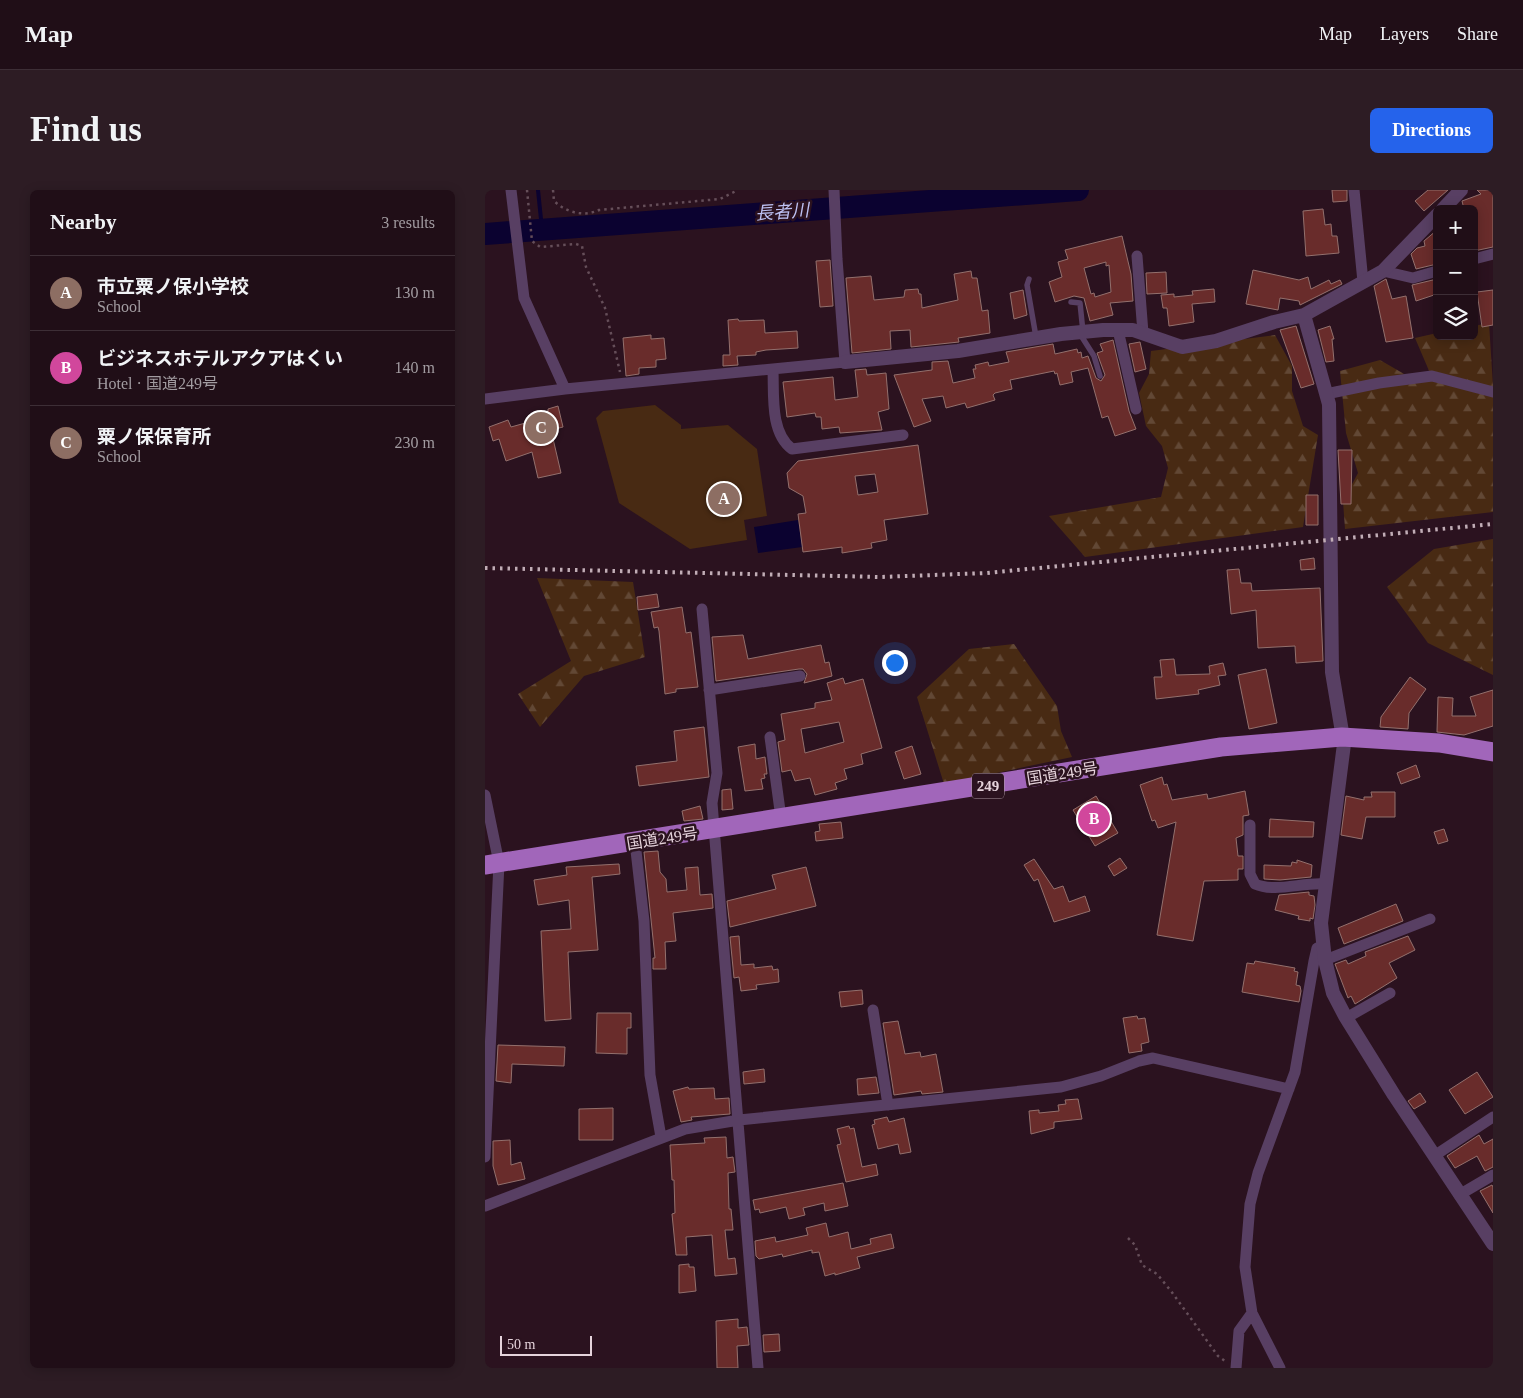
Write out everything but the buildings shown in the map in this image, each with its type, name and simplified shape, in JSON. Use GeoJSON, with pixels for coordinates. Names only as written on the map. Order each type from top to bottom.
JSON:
{"type":"FeatureCollection","features":[{"type":"Feature","properties":{"kind":"highway","name":"国道249号"},"geometry":{"type":"LineString","coordinates":[[492,864],[1221,747],[1342,737],[1439,743],[1493,752]]}},
{"type":"Feature","properties":{"kind":"street"},"geometry":{"type":"LineString","coordinates":[[511,190],[524,298],[565,389]]}},
{"type":"Feature","properties":{"kind":"street"},"geometry":{"type":"LineString","coordinates":[[834,190],[845,362]]}},
{"type":"Feature","properties":{"kind":"street"},"geometry":{"type":"LineString","coordinates":[[1354,190],[1363,282]]}},
{"type":"Feature","properties":{"kind":"street"},"geometry":{"type":"LineString","coordinates":[[1447,205],[1461,190]]}},
{"type":"Feature","properties":{"kind":"street"},"geometry":{"type":"LineString","coordinates":[[485,399],[623,383],[958,351],[1081,332],[1133,330],[1183,347],[1215,341],[1274,322],[1304,315],[1383,271],[1433,219]]}},
{"type":"Feature","properties":{"kind":"street"},"geometry":{"type":"LineString","coordinates":[[1478,258],[1493,254]]}},
{"type":"Feature","properties":{"kind":"street"},"geometry":{"type":"LineString","coordinates":[[1137,256],[1143,334]]}},
{"type":"Feature","properties":{"kind":"street"},"geometry":{"type":"LineString","coordinates":[[1383,271],[1413,278],[1433,272]]}},
{"type":"Feature","properties":{"kind":"street"},"geometry":{"type":"LineString","coordinates":[[1304,315],[1326,394],[1330,427],[1332,672],[1343,744],[1338,800],[1321,922],[1324,953],[1333,992],[1346,1018],[1459,1195],[1493,1244]]}},
{"type":"Feature","properties":{"kind":"street"},"geometry":{"type":"LineString","coordinates":[[1118,330],[1136,409]]}},
{"type":"Feature","properties":{"kind":"street"},"geometry":{"type":"LineString","coordinates":[[773,370],[776,423],[785,444],[792,449],[903,435]]}},
{"type":"Feature","properties":{"kind":"street"},"geometry":{"type":"LineString","coordinates":[[1326,394],[1379,383],[1432,376],[1493,392]]}},
{"type":"Feature","properties":{"kind":"street"},"geometry":{"type":"LineString","coordinates":[[701,609],[717,773],[712,803],[758,1368]]}},
{"type":"Feature","properties":{"kind":"street"},"geometry":{"type":"LineString","coordinates":[[709,690],[800,676]]}},
{"type":"Feature","properties":{"kind":"street"},"geometry":{"type":"LineString","coordinates":[[770,737],[781,818]]}},
{"type":"Feature","properties":{"kind":"street"},"geometry":{"type":"LineString","coordinates":[[485,795],[492,864],[485,1157]]}},
{"type":"Feature","properties":{"kind":"street"},"geometry":{"type":"LineString","coordinates":[[1250,826],[1250,874],[1255,884],[1269,887],[1311,883],[1325,884]]}},
{"type":"Feature","properties":{"kind":"street"},"geometry":{"type":"LineString","coordinates":[[635,842],[644,920],[646,1012],[650,1075],[661,1137]]}},
{"type":"Feature","properties":{"kind":"street"},"geometry":{"type":"LineString","coordinates":[[1324,953],[1430,919]]}},
{"type":"Feature","properties":{"kind":"street"},"geometry":{"type":"LineString","coordinates":[[1280,1368],[1252,1313],[1245,1267],[1250,1204],[1257,1173],[1295,1072],[1317,948],[1324,953]]}},
{"type":"Feature","properties":{"kind":"street"},"geometry":{"type":"LineString","coordinates":[[1346,1018],[1390,992]]}},
{"type":"Feature","properties":{"kind":"street"},"geometry":{"type":"LineString","coordinates":[[873,1010],[888,1105]]}},
{"type":"Feature","properties":{"kind":"street"},"geometry":{"type":"LineString","coordinates":[[486,1202],[585,1169],[685,1129],[739,1120],[1061,1087],[1101,1076],[1153,1058],[1289,1089]]}},
{"type":"Feature","properties":{"kind":"street"},"geometry":{"type":"LineString","coordinates":[[1434,1156],[1493,1116]]}},
{"type":"Feature","properties":{"kind":"street"},"geometry":{"type":"LineString","coordinates":[[1459,1195],[1493,1175]]}},
{"type":"Feature","properties":{"kind":"street"},"geometry":{"type":"LineString","coordinates":[[1236,1366],[1239,1331],[1252,1313]]}},
{"type":"Feature","properties":{"kind":"lane"},"geometry":{"type":"LineString","coordinates":[[1029,279],[1027,285],[1036,338]]}},
{"type":"Feature","properties":{"kind":"lane"},"geometry":{"type":"LineString","coordinates":[[1071,302],[1080,303],[1081,332],[1094,356],[1100,376]]}},
{"type":"Feature","properties":{"kind":"path"},"geometry":{"type":"LineString","coordinates":[[527,190],[532,241],[540,247],[576,244],[581,246],[586,267],[605,308],[623,383]]}},
{"type":"Feature","properties":{"kind":"path"},"geometry":{"type":"LineString","coordinates":[[553,190],[554,200],[562,208],[582,214],[599,210],[720,199],[738,190]]}},
{"type":"Feature","properties":{"kind":"path"},"geometry":{"type":"LineString","coordinates":[[1128,1238],[1135,1245],[1142,1265],[1157,1274],[1218,1356],[1236,1366]]}},
{"type":"Feature","properties":{"kind":"green space"},"geometry":{"type":"Polygon","coordinates":[[[1489,323],[1493,386],[1493,512],[1345,529],[1343,501],[1358,473],[1346,433],[1340,371],[1380,360],[1411,378],[1430,373],[1415,338],[1433,334],[1433,340],[1478,340],[1478,325],[1489,323]]]}},
{"type":"Feature","properties":{"kind":"green space"},"geometry":{"type":"Polygon","coordinates":[[[1275,335],[1292,366],[1292,391],[1303,426],[1318,435],[1303,527],[1085,557],[1049,516],[1161,497],[1168,468],[1162,446],[1146,426],[1139,393],[1149,374],[1151,351],[1275,335]]]}},
{"type":"Feature","properties":{"kind":"green space"},"geometry":{"type":"Polygon","coordinates":[[[655,405],[681,425],[681,429],[728,425],[757,449],[767,516],[744,520],[747,540],[690,549],[619,503],[596,418],[603,411],[655,405]]]}},
{"type":"Feature","properties":{"kind":"green space"},"geometry":{"type":"Polygon","coordinates":[[[1493,539],[1493,675],[1428,643],[1387,587],[1434,549],[1493,539]]]}},
{"type":"Feature","properties":{"kind":"green space"},"geometry":{"type":"Polygon","coordinates":[[[537,578],[633,582],[645,657],[584,676],[540,727],[518,694],[571,661],[537,578]]]}},
{"type":"Feature","properties":{"kind":"green space"},"geometry":{"type":"Polygon","coordinates":[[[1014,644],[1057,706],[1061,731],[1072,757],[944,784],[917,697],[969,649],[1014,644]]]}},
{"type":"Feature","properties":{"kind":"shaded area"},"geometry":{"type":"Polygon","coordinates":[[[798,520],[802,547],[758,553],[754,527],[798,520]]]}},
{"type":"Feature","properties":{"kind":"waterway"},"geometry":{"type":"LineString","coordinates":[[538,190],[542,229]]}},
{"type":"Feature","properties":{"kind":"waterway","name":"長者川"},"geometry":{"type":"LineString","coordinates":[[485,234],[1078,190]]}},
{"type":"Feature","properties":{"kind":"railway"},"geometry":{"type":"LineString","coordinates":[[485,568],[880,577],[987,573],[1493,524]]}},
{"type":"Feature","properties":{"kind":"place","name":"粟ノ保保育所"},"geometry":{"type":"Point","coordinates":[541,428]}},
{"type":"Feature","properties":{"kind":"place","name":"市立粟ノ保小学校"},"geometry":{"type":"Point","coordinates":[724,499]}},
{"type":"Feature","properties":{"kind":"place","name":"ビジネスホテルアクアはくい"},"geometry":{"type":"Point","coordinates":[1094,819]}}]}
